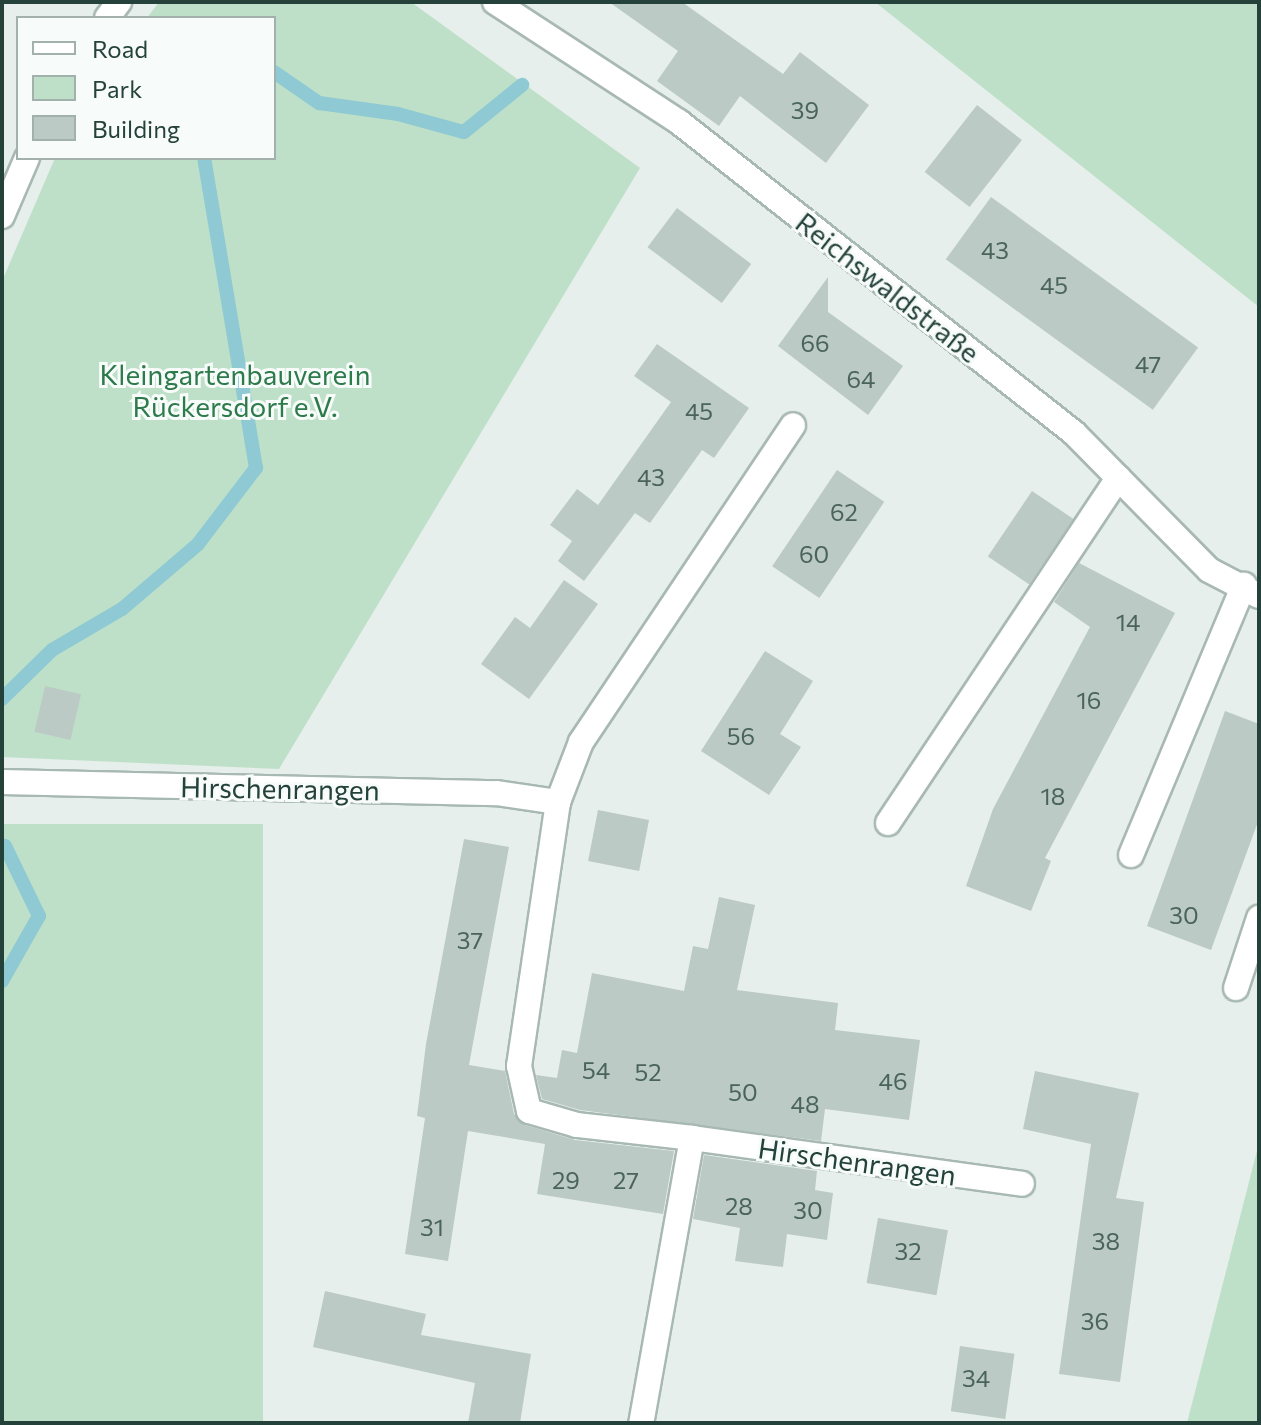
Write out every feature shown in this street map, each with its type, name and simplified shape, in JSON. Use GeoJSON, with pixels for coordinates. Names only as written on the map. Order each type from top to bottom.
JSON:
{"type":"FeatureCollection","features":[{"type":"Feature","properties":{"kind":"street","name":"Reichswaldstraße"},"geometry":{"type":"LineString","coordinates":[[495,2],[679,122],[1074,433],[1209,570],[1252,590]]}},
{"type":"Feature","properties":{"kind":"street"},"geometry":{"type":"LineString","coordinates":[[2,216],[26,160]]}},
{"type":"Feature","properties":{"kind":"street","name":"Hirschenrangen"},"geometry":{"type":"LineString","coordinates":[[793,425],[581,742],[558,802],[519,1066],[529,1111],[577,1125],[1022,1184]]}},
{"type":"Feature","properties":{"kind":"street"},"geometry":{"type":"LineString","coordinates":[[888,823],[1118,478]]}},
{"type":"Feature","properties":{"kind":"street"},"geometry":{"type":"LineString","coordinates":[[1131,855],[1252,590]]}},
{"type":"Feature","properties":{"kind":"street","name":"Hirschenrangen"},"geometry":{"type":"LineString","coordinates":[[2,782],[497,793],[558,802]]}},
{"type":"Feature","properties":{"kind":"street"},"geometry":{"type":"LineString","coordinates":[[1236,988],[1259,918]]}},
{"type":"Feature","properties":{"kind":"street"},"geometry":{"type":"LineString","coordinates":[[641,1423],[692,1138]]}},
{"type":"Feature","properties":{"kind":"green space","name":"Kleingartenbauverein Rückersdorf e.V."},"geometry":{"type":"Polygon","coordinates":[[[159,2],[411,2],[640,168],[279,769],[2,757],[2,281],[54,160],[276,160],[276,16],[148,16],[159,2]]]}},
{"type":"Feature","properties":{"kind":"green space"},"geometry":{"type":"Polygon","coordinates":[[[875,2],[1259,2],[1259,307],[875,2]]]}},
{"type":"Feature","properties":{"kind":"green space"},"geometry":{"type":"Polygon","coordinates":[[[2,824],[263,824],[263,1423],[2,1423],[2,824]]]}},
{"type":"Feature","properties":{"kind":"green space"},"geometry":{"type":"Polygon","coordinates":[[[1259,1143],[1259,1423],[1187,1423],[1259,1143]]]}},
{"type":"Feature","properties":{"kind":"building"},"geometry":{"type":"Polygon","coordinates":[[[609,2],[682,2],[783,74],[800,52],[869,105],[826,163],[740,96],[719,126],[657,81],[678,51],[609,2]]]}},
{"type":"Feature","properties":{"kind":"building"},"geometry":{"type":"Polygon","coordinates":[[[977,105],[1022,140],[970,207],[925,172],[977,105]]]}},
{"type":"Feature","properties":{"kind":"building"},"geometry":{"type":"Polygon","coordinates":[[[991,197],[1198,347],[1153,410],[946,259],[991,197]]]}},
{"type":"Feature","properties":{"kind":"building"},"geometry":{"type":"Polygon","coordinates":[[[677,208],[751,264],[722,303],[648,247],[677,208]]]}},
{"type":"Feature","properties":{"kind":"building"},"geometry":{"type":"Polygon","coordinates":[[[828,277],[828,312],[903,366],[868,415],[778,346],[828,277]]]}},
{"type":"Feature","properties":{"kind":"building"},"geometry":{"type":"Polygon","coordinates":[[[657,344],[749,408],[714,458],[702,450],[650,523],[635,513],[584,581],[558,561],[572,541],[550,525],[577,489],[598,505],[671,402],[634,376],[657,344]]]}},
{"type":"Feature","properties":{"kind":"building"},"geometry":{"type":"Polygon","coordinates":[[[837,470],[884,502],[819,598],[772,566],[837,470]]]}},
{"type":"Feature","properties":{"kind":"building"},"geometry":{"type":"Polygon","coordinates":[[[1032,491],[1073,519],[1029,584],[988,556],[1032,491]]]}},
{"type":"Feature","properties":{"kind":"building"},"geometry":{"type":"Polygon","coordinates":[[[1079,563],[1175,613],[1045,858],[1051,861],[1031,911],[966,886],[993,809],[1090,627],[1054,602],[1079,563]]]}},
{"type":"Feature","properties":{"kind":"building"},"geometry":{"type":"Polygon","coordinates":[[[564,580],[598,604],[529,699],[481,664],[515,617],[530,628],[564,580]]]}},
{"type":"Feature","properties":{"kind":"building"},"geometry":{"type":"Polygon","coordinates":[[[765,651],[813,681],[780,734],[801,747],[769,795],[701,751],[765,651]]]}},
{"type":"Feature","properties":{"kind":"building"},"geometry":{"type":"Polygon","coordinates":[[[45,686],[81,694],[70,740],[34,732],[45,686]]]}},
{"type":"Feature","properties":{"kind":"building"},"geometry":{"type":"Polygon","coordinates":[[[1225,711],[1259,724],[1259,819],[1211,950],[1147,926],[1225,711]]]}},
{"type":"Feature","properties":{"kind":"building"},"geometry":{"type":"Polygon","coordinates":[[[598,810],[649,820],[639,871],[588,861],[598,810]]]}},
{"type":"Feature","properties":{"kind":"building"},"geometry":{"type":"Polygon","coordinates":[[[464,839],[509,847],[469,1065],[505,1071],[514,1114],[525,1125],[575,1140],[674,1151],[663,1214],[537,1194],[545,1144],[468,1131],[448,1261],[405,1254],[425,1118],[417,1116],[426,1044],[464,839]]]}},
{"type":"Feature","properties":{"kind":"building"},"geometry":{"type":"Polygon","coordinates":[[[719,897],[755,905],[737,990],[838,1003],[835,1030],[920,1040],[909,1120],[825,1109],[821,1141],[580,1110],[542,1099],[536,1075],[557,1078],[562,1050],[577,1053],[592,973],[684,991],[693,946],[708,949],[719,897]]]}},
{"type":"Feature","properties":{"kind":"building"},"geometry":{"type":"Polygon","coordinates":[[[1035,1071],[1139,1093],[1116,1198],[1144,1202],[1120,1382],[1059,1374],[1091,1144],[1023,1129],[1035,1071]]]}},
{"type":"Feature","properties":{"kind":"building"},"geometry":{"type":"Polygon","coordinates":[[[704,1155],[817,1171],[815,1190],[833,1193],[827,1240],[787,1234],[783,1267],[735,1261],[740,1228],[693,1219],[704,1155]]]}},
{"type":"Feature","properties":{"kind":"building"},"geometry":{"type":"Polygon","coordinates":[[[878,1218],[948,1230],[936,1295],[867,1283],[878,1218]]]}},
{"type":"Feature","properties":{"kind":"building"},"geometry":{"type":"Polygon","coordinates":[[[325,1291],[426,1314],[421,1335],[531,1354],[520,1423],[468,1423],[475,1383],[313,1347],[325,1291]]]}},
{"type":"Feature","properties":{"kind":"building"},"geometry":{"type":"Polygon","coordinates":[[[960,1346],[1014,1354],[1005,1419],[951,1411],[960,1346]]]}},
{"type":"Feature","properties":{"kind":"waterway"},"geometry":{"type":"LineString","coordinates":[[276,73],[319,103],[398,114],[464,132],[522,85]]}},
{"type":"Feature","properties":{"kind":"waterway"},"geometry":{"type":"LineString","coordinates":[[2,699],[52,650],[122,609],[198,544],[256,468],[204,160]]}},
{"type":"Feature","properties":{"kind":"waterway"},"geometry":{"type":"LineString","coordinates":[[2,981],[39,916],[5,846]]}}]}
